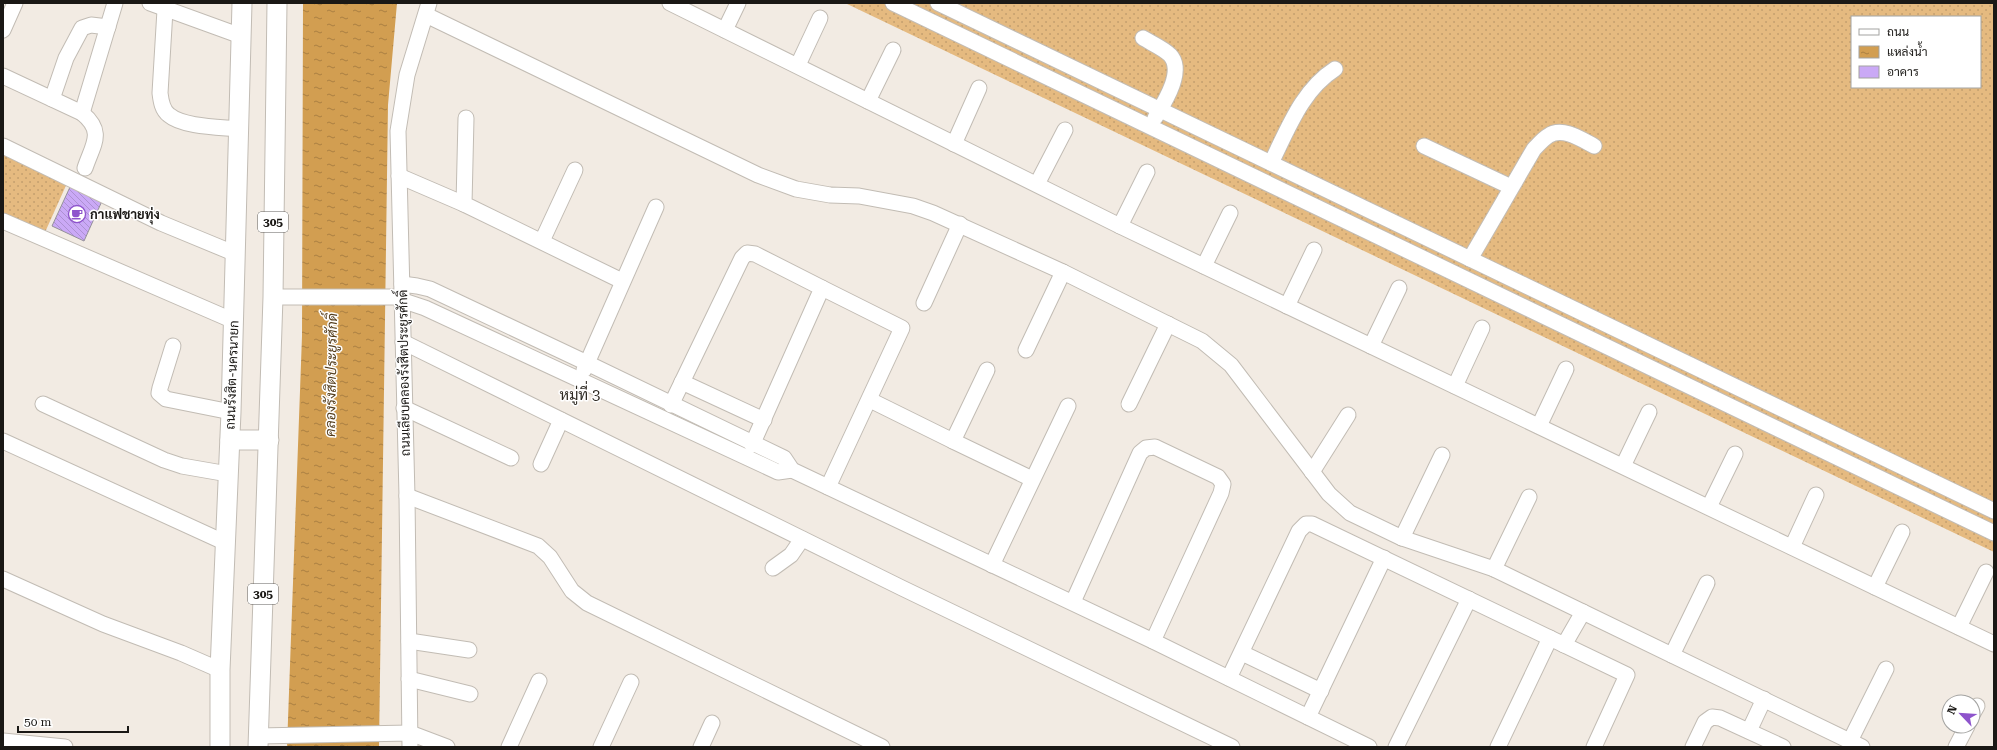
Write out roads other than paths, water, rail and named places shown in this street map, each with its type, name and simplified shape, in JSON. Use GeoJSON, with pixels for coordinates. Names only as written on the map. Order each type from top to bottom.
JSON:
{"type":"FeatureCollection","features":[{"type":"Feature","properties":{"kind":"main road","name":"ถนนรังสิต-นครนายก"},"geometry":{"type":"LineString","coordinates":[[220,747],[220,670],[231,412],[242,3]]}},
{"type":"Feature","properties":{"kind":"main road","name":"305"},"geometry":{"type":"LineString","coordinates":[[263,739],[269,440],[278,298],[277,3]]}},
{"type":"Feature","properties":{"kind":"main road"},"geometry":{"type":"LineString","coordinates":[[230,440],[269,440]]}},
{"type":"Feature","properties":{"kind":"street"},"geometry":{"type":"LineString","coordinates":[[3,30],[15,3]]}},
{"type":"Feature","properties":{"kind":"street"},"geometry":{"type":"LineString","coordinates":[[82,113],[115,3]]}},
{"type":"Feature","properties":{"kind":"street"},"geometry":{"type":"LineString","coordinates":[[150,3],[165,10],[242,36]]}},
{"type":"Feature","properties":{"kind":"street"},"geometry":{"type":"LineString","coordinates":[[670,3],[798,65],[1120,226],[1994,644]]}},
{"type":"Feature","properties":{"kind":"street"},"geometry":{"type":"LineString","coordinates":[[725,30],[738,3]]}},
{"type":"Feature","properties":{"kind":"street"},"geometry":{"type":"LineString","coordinates":[[938,3],[1994,511]]}},
{"type":"Feature","properties":{"kind":"street"},"geometry":{"type":"LineString","coordinates":[[897,4],[1994,533]]}},
{"type":"Feature","properties":{"kind":"street"},"geometry":{"type":"LineString","coordinates":[[428,9],[758,175],[796,189],[830,195],[859,196],[912,206],[960,224],[1063,272],[1202,341],[1231,365],[1328,494],[1350,513],[1402,538],[1494,569],[1856,744],[1886,669]]}},
{"type":"Feature","properties":{"kind":"street","name":"ถนนเลียบคลองรังสิตประยูรศักดิ์"},"geometry":{"type":"LineString","coordinates":[[410,740],[407,496],[403,342],[398,294],[398,131],[407,75],[428,9]]}},
{"type":"Feature","properties":{"kind":"street"},"geometry":{"type":"LineString","coordinates":[[165,10],[160,93],[162,106],[169,115],[182,122],[238,129]]}},
{"type":"Feature","properties":{"kind":"street"},"geometry":{"type":"LineString","coordinates":[[798,65],[820,18]]}},
{"type":"Feature","properties":{"kind":"street"},"geometry":{"type":"LineString","coordinates":[[52,99],[66,58],[82,28],[91,25],[108,27]]}},
{"type":"Feature","properties":{"kind":"street"},"geometry":{"type":"LineString","coordinates":[[1143,38],[1170,56],[1175,66],[1175,78],[1150,126]]}},
{"type":"Feature","properties":{"kind":"street"},"geometry":{"type":"LineString","coordinates":[[868,101],[893,50]]}},
{"type":"Feature","properties":{"kind":"street"},"geometry":{"type":"LineString","coordinates":[[1271,163],[1301,104],[1322,78],[1335,69]]}},
{"type":"Feature","properties":{"kind":"street"},"geometry":{"type":"LineString","coordinates":[[4,76],[82,113],[91,120],[96,128],[95,138],[85,168]]}},
{"type":"Feature","properties":{"kind":"street"},"geometry":{"type":"LineString","coordinates":[[954,144],[978,88]]}},
{"type":"Feature","properties":{"kind":"street"},"geometry":{"type":"LineString","coordinates":[[464,204],[466,118]]}},
{"type":"Feature","properties":{"kind":"street"},"geometry":{"type":"LineString","coordinates":[[1037,184],[1065,130]]}},
{"type":"Feature","properties":{"kind":"street"},"geometry":{"type":"LineString","coordinates":[[1470,258],[1534,149],[1548,135],[1561,132],[1576,136],[1594,146]]}},
{"type":"Feature","properties":{"kind":"street"},"geometry":{"type":"LineString","coordinates":[[3,146],[161,223],[236,254]]}},
{"type":"Feature","properties":{"kind":"street"},"geometry":{"type":"LineString","coordinates":[[1424,146],[1511,187]]}},
{"type":"Feature","properties":{"kind":"street"},"geometry":{"type":"LineString","coordinates":[[542,241],[575,170]]}},
{"type":"Feature","properties":{"kind":"street"},"geometry":{"type":"LineString","coordinates":[[1120,226],[1147,172]]}},
{"type":"Feature","properties":{"kind":"street"},"geometry":{"type":"LineString","coordinates":[[399,176],[464,204],[622,281]]}},
{"type":"Feature","properties":{"kind":"street"},"geometry":{"type":"LineString","coordinates":[[579,380],[656,207]]}},
{"type":"Feature","properties":{"kind":"street"},"geometry":{"type":"LineString","coordinates":[[1204,266],[1230,213]]}},
{"type":"Feature","properties":{"kind":"street"},"geometry":{"type":"LineString","coordinates":[[3,221],[234,321]]}},
{"type":"Feature","properties":{"kind":"street"},"geometry":{"type":"LineString","coordinates":[[924,302],[960,224]]}},
{"type":"Feature","properties":{"kind":"street"},"geometry":{"type":"LineString","coordinates":[[1407,250],[1415,232]]}},
{"type":"Feature","properties":{"kind":"street"},"geometry":{"type":"LineString","coordinates":[[1287,306],[1314,250]]}},
{"type":"Feature","properties":{"kind":"street"},"geometry":{"type":"LineString","coordinates":[[671,405],[742,258],[747,253],[755,254],[902,328],[828,488]]}},
{"type":"Feature","properties":{"kind":"street"},"geometry":{"type":"LineString","coordinates":[[1026,350],[1063,272]]}},
{"type":"Feature","properties":{"kind":"street"},"geometry":{"type":"LineString","coordinates":[[278,298],[398,294],[417,286],[430,289],[784,458],[792,470],[828,488],[1153,640],[1369,747]]}},
{"type":"Feature","properties":{"kind":"street"},"geometry":{"type":"LineString","coordinates":[[752,444],[822,288]]}},
{"type":"Feature","properties":{"kind":"street"},"geometry":{"type":"LineString","coordinates":[[1371,346],[1399,288]]}},
{"type":"Feature","properties":{"kind":"street"},"geometry":{"type":"LineString","coordinates":[[398,294],[425,308],[778,472],[792,470]]}},
{"type":"Feature","properties":{"kind":"street"},"geometry":{"type":"LineString","coordinates":[[1129,404],[1168,324]]}},
{"type":"Feature","properties":{"kind":"street"},"geometry":{"type":"LineString","coordinates":[[1455,386],[1482,328]]}},
{"type":"Feature","properties":{"kind":"street"},"geometry":{"type":"LineString","coordinates":[[403,342],[802,539],[1232,747]]}},
{"type":"Feature","properties":{"kind":"street"},"geometry":{"type":"LineString","coordinates":[[173,346],[159,393],[166,399],[231,412]]}},
{"type":"Feature","properties":{"kind":"street"},"geometry":{"type":"LineString","coordinates":[[1665,374],[1674,357]]}},
{"type":"Feature","properties":{"kind":"street"},"geometry":{"type":"LineString","coordinates":[[1539,426],[1566,369]]}},
{"type":"Feature","properties":{"kind":"street"},"geometry":{"type":"LineString","coordinates":[[953,441],[987,370]]}},
{"type":"Feature","properties":{"kind":"street"},"geometry":{"type":"LineString","coordinates":[[682,382],[764,420]]}},
{"type":"Feature","properties":{"kind":"street"},"geometry":{"type":"LineString","coordinates":[[870,400],[1032,479]]}},
{"type":"Feature","properties":{"kind":"street"},"geometry":{"type":"LineString","coordinates":[[43,404],[164,460],[182,466],[228,474]]}},
{"type":"Feature","properties":{"kind":"street"},"geometry":{"type":"LineString","coordinates":[[992,565],[1068,406]]}},
{"type":"Feature","properties":{"kind":"street"},"geometry":{"type":"LineString","coordinates":[[404,408],[511,458]]}},
{"type":"Feature","properties":{"kind":"street"},"geometry":{"type":"LineString","coordinates":[[1623,466],[1649,412]]}},
{"type":"Feature","properties":{"kind":"street"},"geometry":{"type":"LineString","coordinates":[[1312,472],[1348,415]]}},
{"type":"Feature","properties":{"kind":"street"},"geometry":{"type":"LineString","coordinates":[[541,464],[561,420]]}},
{"type":"Feature","properties":{"kind":"street"},"geometry":{"type":"LineString","coordinates":[[3,441],[226,543]]}},
{"type":"Feature","properties":{"kind":"street"},"geometry":{"type":"LineString","coordinates":[[1073,602],[1140,454],[1146,448],[1155,447],[1218,477],[1223,484],[1221,493],[1153,640]]}},
{"type":"Feature","properties":{"kind":"street"},"geometry":{"type":"LineString","coordinates":[[1709,507],[1735,454]]}},
{"type":"Feature","properties":{"kind":"street"},"geometry":{"type":"LineString","coordinates":[[1402,538],[1442,455]]}},
{"type":"Feature","properties":{"kind":"street"},"geometry":{"type":"LineString","coordinates":[[1792,547],[1816,495]]}},
{"type":"Feature","properties":{"kind":"street"},"geometry":{"type":"LineString","coordinates":[[407,496],[538,546],[550,557],[572,591],[586,604],[882,747]]}},
{"type":"Feature","properties":{"kind":"street"},"geometry":{"type":"LineString","coordinates":[[1494,569],[1529,497]]}},
{"type":"Feature","properties":{"kind":"street"},"geometry":{"type":"LineString","coordinates":[[1230,678],[1299,531],[1306,524],[1312,524],[1627,675],[1594,747]]}},
{"type":"Feature","properties":{"kind":"street"},"geometry":{"type":"LineString","coordinates":[[1875,587],[1902,532]]}},
{"type":"Feature","properties":{"kind":"street"},"geometry":{"type":"LineString","coordinates":[[773,568],[791,555],[802,539]]}},
{"type":"Feature","properties":{"kind":"street"},"geometry":{"type":"LineString","coordinates":[[1308,717],[1384,558]]}},
{"type":"Feature","properties":{"kind":"street"},"geometry":{"type":"LineString","coordinates":[[1959,627],[1986,572]]}},
{"type":"Feature","properties":{"kind":"street"},"geometry":{"type":"LineString","coordinates":[[3,579],[103,624],[220,670]]}},
{"type":"Feature","properties":{"kind":"street"},"geometry":{"type":"LineString","coordinates":[[1672,655],[1707,583]]}},
{"type":"Feature","properties":{"kind":"street"},"geometry":{"type":"LineString","coordinates":[[1396,747],[1468,599]]}},
{"type":"Feature","properties":{"kind":"street"},"geometry":{"type":"LineString","coordinates":[[1564,645],[1583,612]]}},
{"type":"Feature","properties":{"kind":"street"},"geometry":{"type":"LineString","coordinates":[[1498,747],[1550,638]]}},
{"type":"Feature","properties":{"kind":"street"},"geometry":{"type":"LineString","coordinates":[[409,641],[469,650]]}},
{"type":"Feature","properties":{"kind":"street"},"geometry":{"type":"LineString","coordinates":[[1242,653],[1321,691]]}},
{"type":"Feature","properties":{"kind":"street"},"geometry":{"type":"LineString","coordinates":[[409,679],[470,694]]}},
{"type":"Feature","properties":{"kind":"street"},"geometry":{"type":"LineString","coordinates":[[509,747],[539,681]]}},
{"type":"Feature","properties":{"kind":"street"},"geometry":{"type":"LineString","coordinates":[[601,747],[631,682]]}},
{"type":"Feature","properties":{"kind":"street"},"geometry":{"type":"LineString","coordinates":[[1749,731],[1764,700]]}},
{"type":"Feature","properties":{"kind":"street"},"geometry":{"type":"LineString","coordinates":[[1693,747],[1705,722],[1712,717],[1720,718],[1783,747]]}},
{"type":"Feature","properties":{"kind":"street"},"geometry":{"type":"LineString","coordinates":[[701,747],[712,723]]}},
{"type":"Feature","properties":{"kind":"street"},"geometry":{"type":"LineString","coordinates":[[263,739],[390,734],[410,740],[447,747]]}},
{"type":"Feature","properties":{"kind":"street"},"geometry":{"type":"LineString","coordinates":[[1956,747],[1963,734]]}},
{"type":"Feature","properties":{"kind":"street"},"geometry":{"type":"LineString","coordinates":[[3,741],[65,747]]}},
{"type":"Feature","properties":{"kind":"water","name":"คลองรังสิตประยูรศักดิ์"},"geometry":{"type":"Polygon","coordinates":[[[303,3],[397,3],[388,105],[379,747],[287,747],[302,336],[303,3]]]}},
{"type":"Feature","properties":{"kind":"place","name":"กาแฟชายทุ่ง"},"geometry":{"type":"Point","coordinates":[77,214]}},
{"type":"Feature","properties":{"kind":"district","name":"หมู่ที่ 3"},"geometry":{"type":"Point","coordinates":[580,395]}}]}
